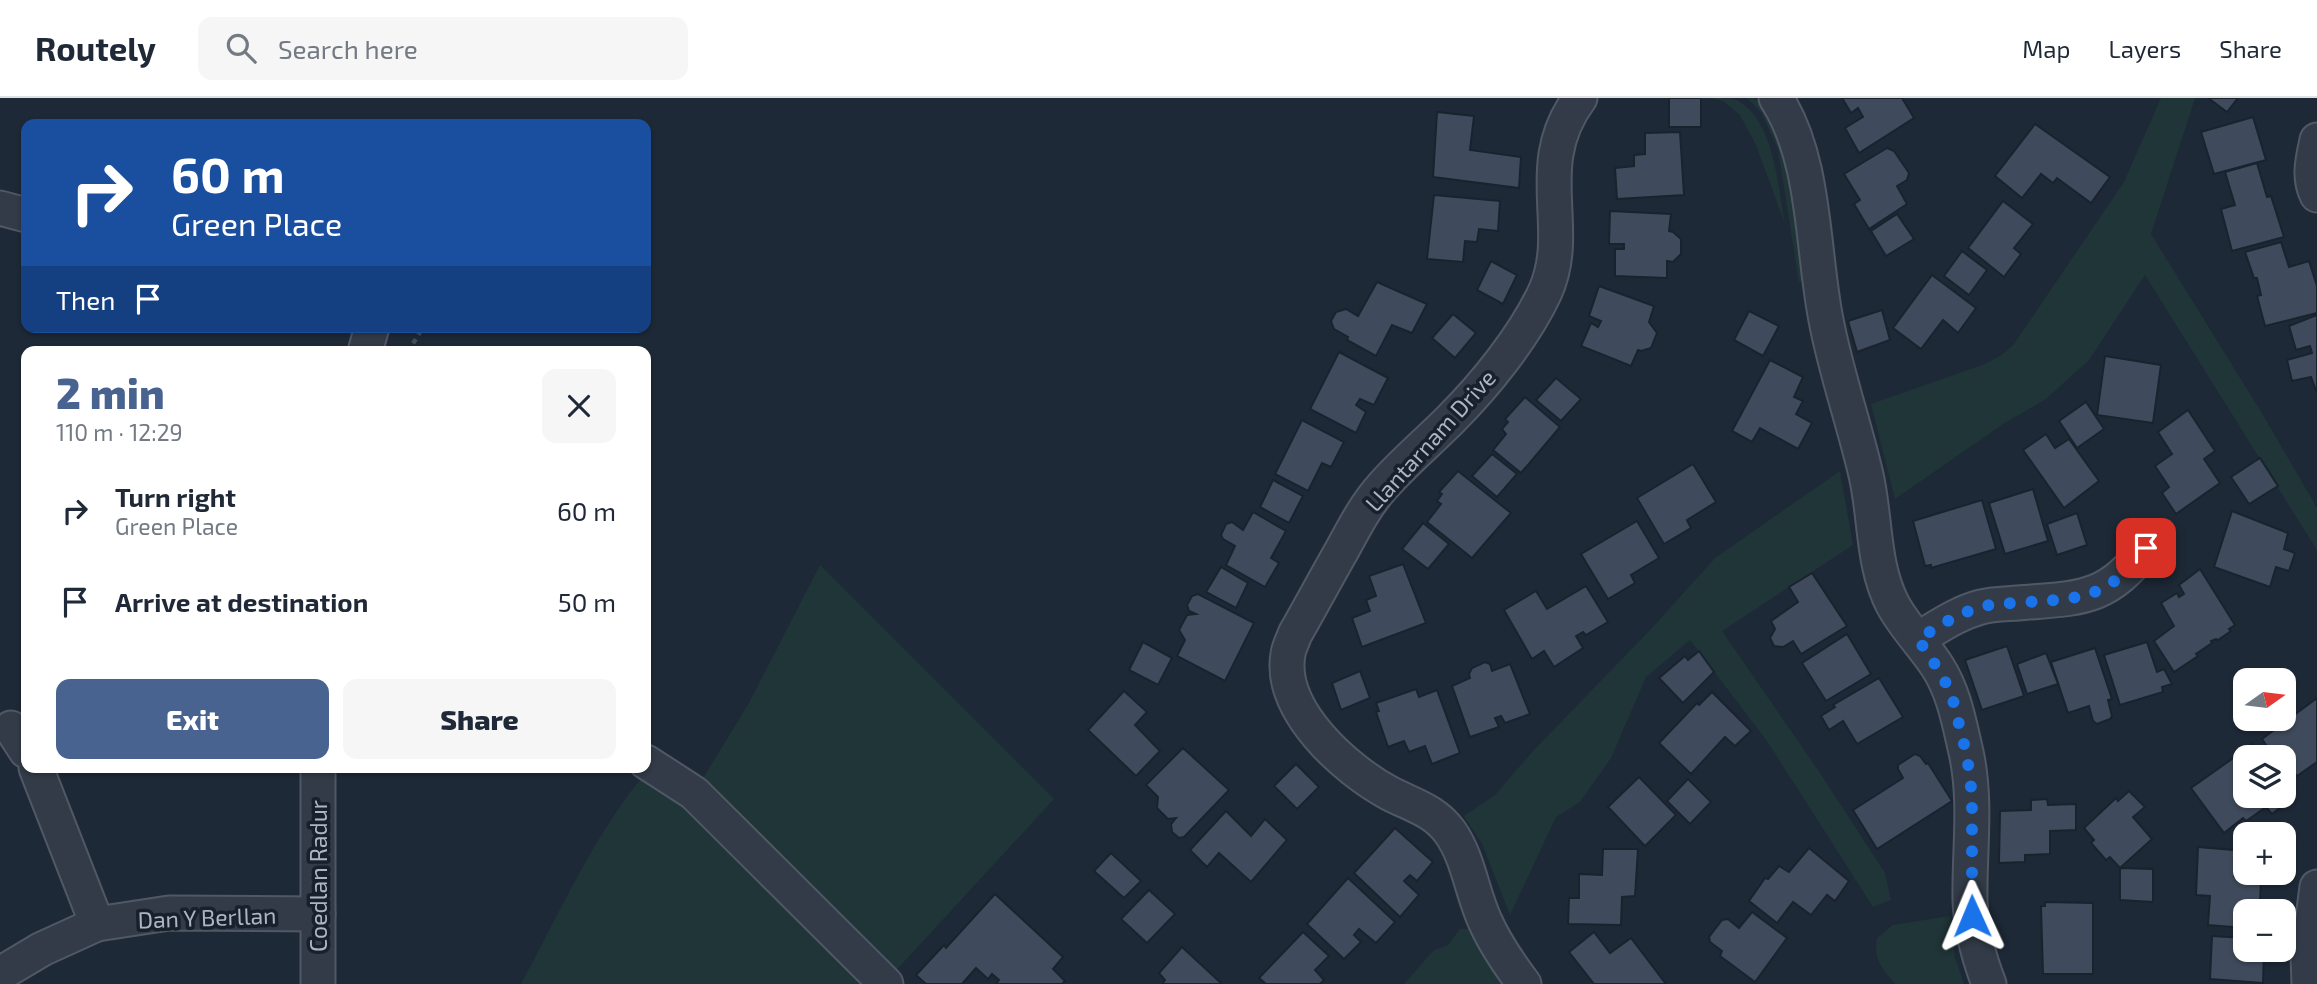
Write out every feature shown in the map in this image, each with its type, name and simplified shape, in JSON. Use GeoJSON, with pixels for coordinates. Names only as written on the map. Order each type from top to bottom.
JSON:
{"type":"FeatureCollection","features":[{"type":"Feature","properties":{"kind":"street","name":"Llantarnam Drive"},"geometry":{"type":"LineString","coordinates":[[1524,984],[1499,949],[1485,922],[1452,835],[1439,818],[1357,773],[1328,747],[1309,723],[1295,698],[1288,669],[1288,654],[1295,634],[1363,511],[1390,478],[1479,390],[1509,351],[1544,294],[1552,273],[1555,248],[1553,169],[1557,142],[1567,118],[1580,98]]}},
{"type":"Feature","properties":{"kind":"street"},"geometry":{"type":"LineString","coordinates":[[1776,98],[1789,118],[1801,153],[1826,321],[1872,498],[1876,550],[1882,574],[1894,606],[1951,692],[1967,756],[1972,795],[1970,902],[1974,931],[1989,984]]}},
{"type":"Feature","properties":{"kind":"street"},"geometry":{"type":"LineString","coordinates":[[2317,140],[2311,164],[2313,187],[2317,195]]}},
{"type":"Feature","properties":{"kind":"street"},"geometry":{"type":"LineString","coordinates":[[0,208],[21,214]]}},
{"type":"Feature","properties":{"kind":"street"},"geometry":{"type":"LineString","coordinates":[[1918,639],[1957,616],[1984,606],[2078,598],[2098,592],[2130,569],[2146,548]]}},
{"type":"Feature","properties":{"kind":"street"},"geometry":{"type":"LineString","coordinates":[[651,765],[694,793],[886,984]]}},
{"type":"Feature","properties":{"kind":"street"},"geometry":{"type":"LineString","coordinates":[[38,773],[97,925]]}},
{"type":"Feature","properties":{"kind":"street","name":"Coedlan Radur"},"geometry":{"type":"LineString","coordinates":[[318,773],[318,984]]}},
{"type":"Feature","properties":{"kind":"street"},"geometry":{"type":"LineString","coordinates":[[2309,984],[2308,956],[2317,887]]}},
{"type":"Feature","properties":{"kind":"street","name":"Dan Y Berllan"},"geometry":{"type":"LineString","coordinates":[[0,974],[41,948],[97,925],[169,914],[318,914]]}},
{"type":"Feature","properties":{"kind":"green space"},"geometry":{"type":"Polygon","coordinates":[[[1712,98],[1734,99],[1747,107],[1758,120],[1772,154],[1785,224],[1756,145],[1740,115],[1723,101],[1712,98]]]}},
{"type":"Feature","properties":{"kind":"green space"},"geometry":{"type":"Polygon","coordinates":[[[1747,98],[1755,98],[1769,117],[1787,161],[1797,209],[1805,281],[1799,282],[1778,149],[1761,112],[1747,98]]]}},
{"type":"Feature","properties":{"kind":"green space"},"geometry":{"type":"Polygon","coordinates":[[[2161,98],[2195,98],[2151,234],[2317,508],[2317,550],[2145,275],[2089,360],[2046,399],[2003,424],[1895,499],[1871,404],[1985,364],[2002,355],[2014,344],[2124,182],[2161,98]]]}},
{"type":"Feature","properties":{"kind":"green space"},"geometry":{"type":"Polygon","coordinates":[[[1840,471],[1853,545],[1722,631],[1885,873],[1891,900],[1873,907],[1767,741],[1690,640],[1646,677],[1611,758],[1580,802],[1556,817],[1510,915],[1482,844],[1464,816],[1495,795],[1715,558],[1840,471]]]}},
{"type":"Feature","properties":{"kind":"green space"},"geometry":{"type":"Polygon","coordinates":[[[820,565],[1054,799],[890,977],[699,785],[750,701],[820,565]]]}},
{"type":"Feature","properties":{"kind":"green space"},"geometry":{"type":"Polygon","coordinates":[[[644,775],[689,803],[872,984],[521,984],[593,849],[644,775]]]}},
{"type":"Feature","properties":{"kind":"green space"},"geometry":{"type":"Polygon","coordinates":[[[1950,916],[1955,958],[1964,984],[1895,984],[1878,958],[1877,938],[1893,925],[1950,916]]]}},
{"type":"Feature","properties":{"kind":"green space"},"geometry":{"type":"Polygon","coordinates":[[[1460,929],[1473,929],[1516,984],[1404,984],[1434,950],[1448,945],[1460,929]]]}},
{"type":"Feature","properties":{"kind":"building"},"geometry":{"type":"Polygon","coordinates":[[[1669,98],[1701,98],[1701,127],[1669,127],[1669,98]]]}},
{"type":"Feature","properties":{"kind":"building"},"geometry":{"type":"Polygon","coordinates":[[[1842,98],[1902,98],[1914,118],[1859,153],[1845,128],[1863,117],[1858,108],[1851,113],[1842,98]]]}},
{"type":"Feature","properties":{"kind":"building"},"geometry":{"type":"Polygon","coordinates":[[[2208,98],[2238,98],[2227,112],[2208,98]]]}},
{"type":"Feature","properties":{"kind":"building"},"geometry":{"type":"Polygon","coordinates":[[[1437,112],[1474,116],[1470,150],[1521,157],[1519,188],[1433,177],[1437,112]]]}},
{"type":"Feature","properties":{"kind":"building"},"geometry":{"type":"Polygon","coordinates":[[[2253,117],[2266,160],[2214,174],[2201,132],[2253,117]]]}},
{"type":"Feature","properties":{"kind":"building"},"geometry":{"type":"Polygon","coordinates":[[[2035,124],[2110,177],[2091,203],[2057,178],[2053,183],[2041,174],[2022,198],[1995,176],[2035,124]]]}},
{"type":"Feature","properties":{"kind":"building"},"geometry":{"type":"Polygon","coordinates":[[[1680,132],[1684,195],[1617,199],[1615,168],[1634,166],[1634,155],[1645,154],[1645,133],[1680,132]]]}},
{"type":"Feature","properties":{"kind":"building"},"geometry":{"type":"Polygon","coordinates":[[[1887,148],[1894,151],[1909,173],[1907,180],[1897,186],[1907,204],[1869,229],[1854,204],[1860,200],[1844,174],[1887,148]]]}},
{"type":"Feature","properties":{"kind":"building"},"geometry":{"type":"Polygon","coordinates":[[[2257,163],[2267,197],[2271,196],[2284,237],[2232,251],[2221,209],[2235,205],[2225,172],[2257,163]]]}},
{"type":"Feature","properties":{"kind":"building"},"geometry":{"type":"Polygon","coordinates":[[[1434,195],[1500,201],[1498,231],[1479,229],[1477,242],[1465,241],[1463,262],[1427,259],[1434,195]]]}},
{"type":"Feature","properties":{"kind":"building"},"geometry":{"type":"Polygon","coordinates":[[[2003,201],[2033,224],[2014,248],[2021,254],[2004,277],[1968,248],[2003,201]]]}},
{"type":"Feature","properties":{"kind":"building"},"geometry":{"type":"Polygon","coordinates":[[[1610,211],[1671,214],[1669,231],[1681,239],[1681,254],[1673,262],[1667,261],[1667,278],[1615,276],[1615,249],[1624,249],[1624,244],[1609,244],[1610,211]]]}},
{"type":"Feature","properties":{"kind":"building"},"geometry":{"type":"Polygon","coordinates":[[[1897,214],[1914,239],[1886,256],[1871,231],[1897,214]]]}},
{"type":"Feature","properties":{"kind":"building"},"geometry":{"type":"Polygon","coordinates":[[[2281,242],[2289,267],[2309,261],[2317,286],[2317,313],[2265,326],[2257,296],[2261,295],[2257,278],[2254,278],[2245,252],[2281,242]]]}},
{"type":"Feature","properties":{"kind":"building"},"geometry":{"type":"Polygon","coordinates":[[[1962,251],[1987,270],[1969,295],[1944,276],[1962,251]]]}},
{"type":"Feature","properties":{"kind":"building"},"geometry":{"type":"Polygon","coordinates":[[[1491,261],[1517,275],[1503,304],[1477,290],[1491,261]]]}},
{"type":"Feature","properties":{"kind":"building"},"geometry":{"type":"Polygon","coordinates":[[[1932,275],[1976,308],[1958,333],[1943,320],[1921,349],[1893,328],[1932,275]]]}},
{"type":"Feature","properties":{"kind":"building"},"geometry":{"type":"Polygon","coordinates":[[[1377,282],[1427,304],[1412,333],[1392,325],[1376,356],[1347,340],[1348,337],[1334,329],[1331,321],[1336,312],[1346,309],[1358,316],[1377,282]]]}},
{"type":"Feature","properties":{"kind":"building"},"geometry":{"type":"Polygon","coordinates":[[[1599,286],[1654,306],[1649,322],[1657,333],[1651,348],[1638,350],[1631,366],[1581,346],[1591,323],[1598,327],[1601,321],[1589,316],[1599,286]]]}},
{"type":"Feature","properties":{"kind":"building"},"geometry":{"type":"Polygon","coordinates":[[[1882,310],[1890,340],[1857,352],[1848,321],[1882,310]]]}},
{"type":"Feature","properties":{"kind":"building"},"geometry":{"type":"Polygon","coordinates":[[[1749,311],[1779,326],[1763,356],[1734,340],[1749,311]]]}},
{"type":"Feature","properties":{"kind":"building"},"geometry":{"type":"Polygon","coordinates":[[[1453,314],[1476,333],[1455,358],[1432,338],[1453,314]]]}},
{"type":"Feature","properties":{"kind":"building"},"geometry":{"type":"Polygon","coordinates":[[[2317,315],[2317,393],[2311,377],[2292,381],[2287,360],[2312,353],[2310,346],[2296,350],[2289,326],[2317,315]]]}},
{"type":"Feature","properties":{"kind":"building"},"geometry":{"type":"Polygon","coordinates":[[[1339,352],[1388,378],[1374,405],[1360,399],[1356,405],[1366,412],[1356,433],[1310,409],[1339,352]]]}},
{"type":"Feature","properties":{"kind":"building"},"geometry":{"type":"Polygon","coordinates":[[[2105,356],[2161,365],[2153,423],[2097,415],[2105,356]]]}},
{"type":"Feature","properties":{"kind":"building"},"geometry":{"type":"Polygon","coordinates":[[[1770,360],[1803,377],[1794,397],[1803,401],[1796,414],[1812,423],[1798,449],[1760,428],[1752,442],[1732,431],[1770,360]]]}},
{"type":"Feature","properties":{"kind":"building"},"geometry":{"type":"Polygon","coordinates":[[[1556,378],[1581,399],[1561,421],[1536,400],[1556,378]]]}},
{"type":"Feature","properties":{"kind":"building"},"geometry":{"type":"Polygon","coordinates":[[[1525,397],[1560,427],[1521,473],[1493,450],[1506,434],[1502,429],[1508,422],[1505,419],[1525,397]]]}},
{"type":"Feature","properties":{"kind":"building"},"geometry":{"type":"Polygon","coordinates":[[[2086,402],[2104,429],[2077,448],[2059,421],[2086,402]]]}},
{"type":"Feature","properties":{"kind":"building"},"geometry":{"type":"Polygon","coordinates":[[[2188,410],[2215,451],[2204,459],[2220,483],[2176,514],[2162,493],[2169,487],[2155,466],[2172,454],[2158,432],[2188,410]]]}},
{"type":"Feature","properties":{"kind":"building"},"geometry":{"type":"Polygon","coordinates":[[[1302,420],[1344,442],[1331,467],[1322,463],[1308,491],[1275,474],[1302,420]]]}},
{"type":"Feature","properties":{"kind":"building"},"geometry":{"type":"Polygon","coordinates":[[[2046,434],[2055,448],[2069,439],[2099,481],[2064,508],[2023,450],[2046,434]]]}},
{"type":"Feature","properties":{"kind":"building"},"geometry":{"type":"Polygon","coordinates":[[[1492,454],[1517,474],[1497,497],[1472,476],[1492,454]]]}},
{"type":"Feature","properties":{"kind":"building"},"geometry":{"type":"Polygon","coordinates":[[[2260,458],[2278,486],[2249,504],[2231,477],[2260,458]]]}},
{"type":"Feature","properties":{"kind":"building"},"geometry":{"type":"Polygon","coordinates":[[[1693,464],[1716,502],[1687,520],[1691,528],[1664,544],[1637,498],[1693,464]]]}},
{"type":"Feature","properties":{"kind":"building"},"geometry":{"type":"Polygon","coordinates":[[[1458,471],[1511,513],[1472,558],[1427,522],[1441,504],[1437,501],[1442,494],[1439,492],[1458,471]]]}},
{"type":"Feature","properties":{"kind":"building"},"geometry":{"type":"Polygon","coordinates":[[[1273,480],[1303,496],[1289,523],[1260,507],[1273,480]]]}},
{"type":"Feature","properties":{"kind":"building"},"geometry":{"type":"Polygon","coordinates":[[[2033,489],[2048,541],[2005,554],[1989,503],[2033,489]]]}},
{"type":"Feature","properties":{"kind":"building"},"geometry":{"type":"Polygon","coordinates":[[[1982,500],[1996,549],[1931,568],[1931,565],[1925,566],[1913,521],[1982,500]]]}},
{"type":"Feature","properties":{"kind":"building"},"geometry":{"type":"Polygon","coordinates":[[[2232,511],[2288,533],[2284,549],[2295,553],[2289,571],[2276,567],[2270,587],[2214,567],[2232,511]]]}},
{"type":"Feature","properties":{"kind":"building"},"geometry":{"type":"Polygon","coordinates":[[[1253,512],[1286,531],[1271,558],[1279,563],[1265,587],[1226,565],[1235,546],[1221,535],[1226,524],[1232,522],[1243,530],[1253,512]]]}},
{"type":"Feature","properties":{"kind":"building"},"geometry":{"type":"Polygon","coordinates":[[[2077,513],[2087,545],[2057,555],[2047,524],[2077,513]]]}},
{"type":"Feature","properties":{"kind":"building"},"geometry":{"type":"Polygon","coordinates":[[[1637,521],[1659,558],[1631,575],[1635,583],[1608,599],[1581,554],[1637,521]]]}},
{"type":"Feature","properties":{"kind":"building"},"geometry":{"type":"Polygon","coordinates":[[[1423,523],[1449,544],[1428,569],[1402,549],[1423,523]]]}},
{"type":"Feature","properties":{"kind":"building"},"geometry":{"type":"Polygon","coordinates":[[[1403,564],[1426,623],[1362,647],[1352,618],[1370,611],[1366,600],[1376,596],[1369,576],[1403,564]]]}},
{"type":"Feature","properties":{"kind":"building"},"geometry":{"type":"Polygon","coordinates":[[[1221,567],[1248,583],[1236,608],[1206,592],[1221,567]]]}},
{"type":"Feature","properties":{"kind":"building"},"geometry":{"type":"Polygon","coordinates":[[[2200,569],[2235,625],[2229,629],[2231,631],[2218,640],[2211,641],[2212,643],[2196,654],[2198,656],[2174,672],[2154,641],[2174,626],[2161,603],[2177,593],[2179,597],[2184,594],[2179,585],[2200,569]]]}},
{"type":"Feature","properties":{"kind":"building"},"geometry":{"type":"Polygon","coordinates":[[[1812,573],[1847,626],[1801,654],[1793,641],[1783,647],[1774,646],[1770,638],[1775,629],[1771,621],[1798,602],[1789,587],[1812,573]]]}},
{"type":"Feature","properties":{"kind":"building"},"geometry":{"type":"Polygon","coordinates":[[[1586,586],[1608,622],[1586,635],[1583,632],[1576,636],[1583,648],[1554,667],[1544,651],[1532,659],[1504,610],[1536,591],[1547,609],[1586,586]]]}},
{"type":"Feature","properties":{"kind":"building"},"geometry":{"type":"Polygon","coordinates":[[[1198,594],[1254,623],[1225,681],[1177,656],[1185,640],[1179,630],[1187,615],[1196,614],[1189,611],[1187,605],[1192,596],[1198,594]]]}},
{"type":"Feature","properties":{"kind":"building"},"geometry":{"type":"Polygon","coordinates":[[[1847,634],[1871,674],[1826,701],[1802,663],[1847,634]]]}},
{"type":"Feature","properties":{"kind":"building"},"geometry":{"type":"Polygon","coordinates":[[[1143,642],[1172,658],[1158,685],[1129,670],[1143,642]]]}},
{"type":"Feature","properties":{"kind":"building"},"geometry":{"type":"Polygon","coordinates":[[[2147,642],[2157,672],[2164,669],[2172,684],[2162,687],[2163,692],[2120,705],[2104,655],[2147,642]]]}},
{"type":"Feature","properties":{"kind":"building"},"geometry":{"type":"Polygon","coordinates":[[[2007,646],[2024,696],[1982,710],[1965,660],[2007,646]]]}},
{"type":"Feature","properties":{"kind":"building"},"geometry":{"type":"Polygon","coordinates":[[[2095,648],[2112,699],[2108,700],[2112,716],[2097,724],[2093,721],[2089,706],[2068,713],[2051,662],[2095,648]]]}},
{"type":"Feature","properties":{"kind":"building"},"geometry":{"type":"Polygon","coordinates":[[[1699,651],[1714,672],[1683,703],[1659,678],[1685,656],[1688,660],[1699,651]]]}},
{"type":"Feature","properties":{"kind":"building"},"geometry":{"type":"Polygon","coordinates":[[[2046,653],[2058,684],[2027,694],[2017,664],[2046,653]]]}},
{"type":"Feature","properties":{"kind":"building"},"geometry":{"type":"Polygon","coordinates":[[[1485,662],[1490,664],[1492,671],[1510,664],[1530,714],[1505,723],[1501,716],[1495,718],[1499,727],[1470,737],[1452,686],[1470,678],[1472,668],[1485,662]]]}},
{"type":"Feature","properties":{"kind":"building"},"geometry":{"type":"Polygon","coordinates":[[[1360,671],[1370,698],[1341,710],[1332,683],[1360,671]]]}},
{"type":"Feature","properties":{"kind":"building"},"geometry":{"type":"Polygon","coordinates":[[[1879,678],[1903,717],[1857,744],[1843,721],[1829,730],[1821,716],[1835,707],[1833,705],[1879,678]]]}},
{"type":"Feature","properties":{"kind":"building"},"geometry":{"type":"Polygon","coordinates":[[[1416,689],[1419,697],[1437,690],[1460,753],[1432,764],[1425,746],[1409,752],[1404,741],[1388,747],[1376,712],[1379,711],[1376,703],[1416,689]]]}},
{"type":"Feature","properties":{"kind":"building"},"geometry":{"type":"Polygon","coordinates":[[[1124,691],[1147,712],[1135,725],[1160,751],[1136,776],[1088,730],[1124,691]]]}},
{"type":"Feature","properties":{"kind":"building"},"geometry":{"type":"Polygon","coordinates":[[[1712,692],[1751,731],[1735,746],[1725,737],[1691,774],[1659,743],[1697,703],[1699,705],[1712,692]]]}},
{"type":"Feature","properties":{"kind":"building"},"geometry":{"type":"Polygon","coordinates":[[[2317,698],[2317,762],[2297,776],[2296,745],[2266,745],[2262,739],[2271,732],[2296,732],[2296,714],[2317,698]]]}},
{"type":"Feature","properties":{"kind":"building"},"geometry":{"type":"Polygon","coordinates":[[[1183,748],[1229,790],[1184,837],[1179,838],[1172,832],[1171,824],[1176,818],[1168,819],[1157,808],[1158,797],[1146,785],[1183,748]]]}},
{"type":"Feature","properties":{"kind":"building"},"geometry":{"type":"Polygon","coordinates":[[[1915,754],[1928,763],[1952,801],[1877,849],[1853,810],[1903,778],[1898,765],[1915,754]]]}},
{"type":"Feature","properties":{"kind":"building"},"geometry":{"type":"Polygon","coordinates":[[[2233,758],[2233,808],[2265,808],[2246,821],[2243,818],[2233,822],[2233,826],[2224,833],[2191,788],[2233,758]]]}},
{"type":"Feature","properties":{"kind":"building"},"geometry":{"type":"Polygon","coordinates":[[[1296,764],[1319,787],[1297,809],[1274,786],[1296,764]]]}},
{"type":"Feature","properties":{"kind":"building"},"geometry":{"type":"Polygon","coordinates":[[[1639,777],[1676,815],[1645,846],[1608,807],[1639,777]]]}},
{"type":"Feature","properties":{"kind":"building"},"geometry":{"type":"Polygon","coordinates":[[[1688,779],[1711,802],[1690,824],[1667,801],[1688,779]]]}},
{"type":"Feature","properties":{"kind":"building"},"geometry":{"type":"Polygon","coordinates":[[[2129,791],[2145,807],[2133,817],[2152,839],[2120,868],[2110,857],[2106,860],[2091,843],[2094,840],[2084,828],[2116,798],[2118,801],[2129,791]]]}},
{"type":"Feature","properties":{"kind":"building"},"geometry":{"type":"Polygon","coordinates":[[[2047,799],[2048,805],[2076,804],[2076,830],[2050,831],[2050,854],[2025,855],[2025,862],[1999,863],[2000,811],[2031,810],[2031,800],[2047,799]]]}},
{"type":"Feature","properties":{"kind":"building"},"geometry":{"type":"Polygon","coordinates":[[[2267,808],[2280,808],[2272,814],[2267,808]]]}},
{"type":"Feature","properties":{"kind":"building"},"geometry":{"type":"Polygon","coordinates":[[[1226,811],[1251,836],[1265,819],[1287,840],[1251,882],[1219,853],[1207,867],[1190,850],[1226,811]]]}},
{"type":"Feature","properties":{"kind":"building"},"geometry":{"type":"Polygon","coordinates":[[[1395,828],[1433,862],[1417,881],[1410,875],[1404,881],[1419,895],[1400,917],[1354,873],[1395,828]]]}},
{"type":"Feature","properties":{"kind":"building"},"geometry":{"type":"Polygon","coordinates":[[[2198,847],[2233,850],[2233,885],[2261,885],[2260,899],[2233,899],[2233,927],[2208,925],[2210,896],[2196,895],[2198,847]]]}},
{"type":"Feature","properties":{"kind":"building"},"geometry":{"type":"Polygon","coordinates":[[[1809,848],[1849,881],[1835,901],[1827,895],[1811,915],[1793,902],[1777,923],[1749,901],[1765,878],[1768,879],[1779,866],[1789,872],[1809,848]]]}},
{"type":"Feature","properties":{"kind":"building"},"geometry":{"type":"Polygon","coordinates":[[[1603,849],[1638,849],[1635,896],[1622,897],[1621,925],[1568,924],[1569,898],[1579,898],[1579,874],[1602,875],[1603,849]]]}},
{"type":"Feature","properties":{"kind":"building"},"geometry":{"type":"Polygon","coordinates":[[[1111,853],[1141,881],[1124,898],[1094,871],[1111,853]]]}},
{"type":"Feature","properties":{"kind":"building"},"geometry":{"type":"Polygon","coordinates":[[[2120,868],[2153,869],[2153,902],[2120,900],[2120,868]]]}},
{"type":"Feature","properties":{"kind":"building"},"geometry":{"type":"Polygon","coordinates":[[[1348,878],[1395,922],[1376,943],[1359,929],[1354,935],[1361,942],[1344,959],[1307,924],[1348,878]]]}},
{"type":"Feature","properties":{"kind":"building"},"geometry":{"type":"Polygon","coordinates":[[[1149,890],[1175,914],[1147,943],[1121,919],[1149,890]]]}},
{"type":"Feature","properties":{"kind":"building"},"geometry":{"type":"Polygon","coordinates":[[[995,894],[1063,957],[1053,969],[1065,981],[1062,984],[996,984],[999,980],[992,974],[988,979],[976,968],[962,984],[926,984],[916,975],[944,945],[946,948],[995,894]]]}},
{"type":"Feature","properties":{"kind":"building"},"geometry":{"type":"Polygon","coordinates":[[[2045,902],[2093,903],[2093,974],[2043,974],[2041,906],[2045,906],[2045,902]]]}},
{"type":"Feature","properties":{"kind":"building"},"geometry":{"type":"Polygon","coordinates":[[[1752,912],[1787,938],[1755,982],[1720,956],[1722,951],[1710,942],[1709,937],[1722,920],[1728,919],[1739,928],[1752,912]]]}},
{"type":"Feature","properties":{"kind":"building"},"geometry":{"type":"Polygon","coordinates":[[[1303,932],[1329,956],[1315,970],[1324,980],[1320,984],[1266,984],[1259,978],[1303,932]]]}},
{"type":"Feature","properties":{"kind":"building"},"geometry":{"type":"Polygon","coordinates":[[[1594,932],[1610,953],[1631,938],[1666,984],[1594,984],[1569,952],[1594,932]]]}},
{"type":"Feature","properties":{"kind":"building"},"geometry":{"type":"Polygon","coordinates":[[[2212,936],[2233,937],[2233,962],[2264,962],[2263,983],[2210,979],[2212,936]]]}},
{"type":"Feature","properties":{"kind":"building"},"geometry":{"type":"Polygon","coordinates":[[[1182,947],[1222,984],[1162,984],[1165,980],[1159,973],[1182,947]]]}},
{"type":"Feature","properties":{"kind":"route"},"geometry":{"type":"LineString","coordinates":[[1972,916],[1972,795],[1967,756],[1951,692],[1918,639],[1957,616],[1984,606],[2078,598],[2098,592],[2130,569],[2146,548]]}}]}
